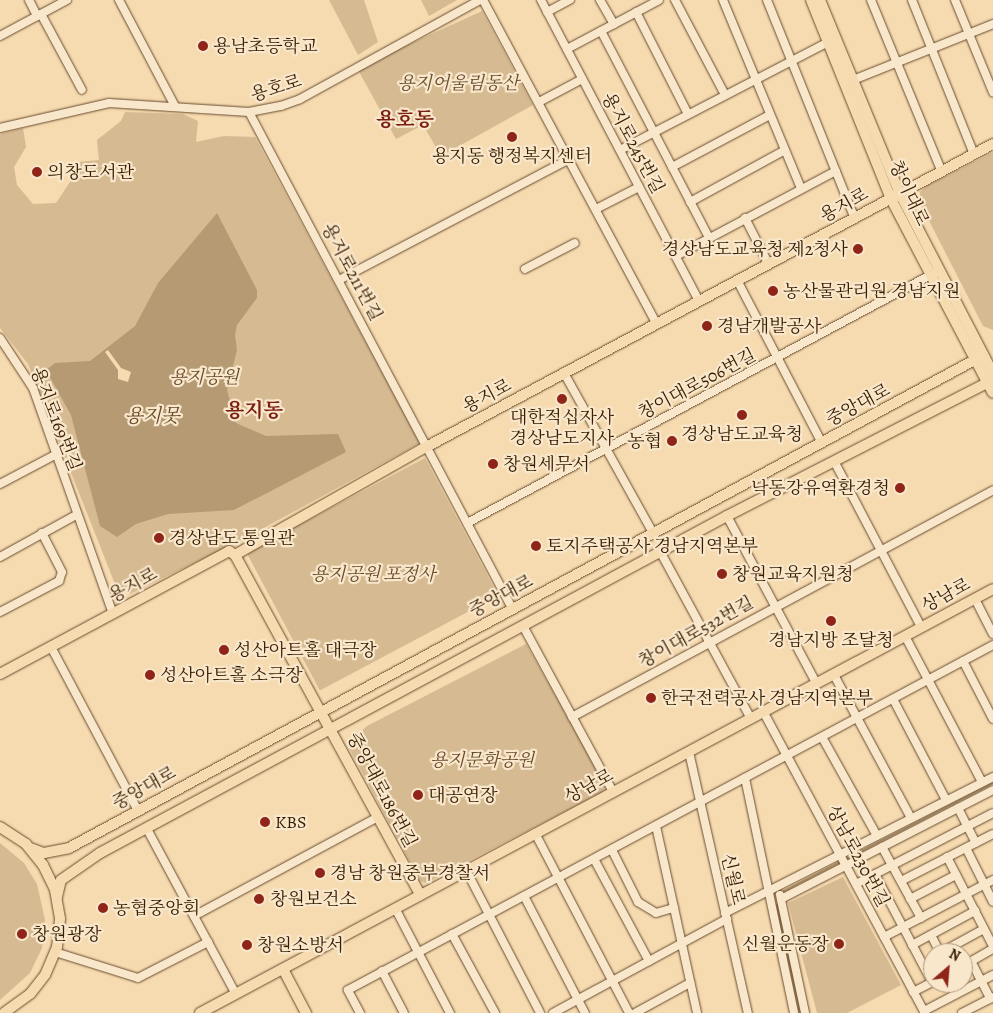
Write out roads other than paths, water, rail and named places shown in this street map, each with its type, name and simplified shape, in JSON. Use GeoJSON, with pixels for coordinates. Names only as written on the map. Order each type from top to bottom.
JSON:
{"type":"FeatureCollection","features":[{"type":"Feature","properties":{"kind":"main road","name":"창이대로"},"geometry":{"type":"LineString","coordinates":[[811,0],[853,80],[895,195]]}},
{"type":"Feature","properties":{"kind":"main road","name":"창이대로"},"geometry":{"type":"LineString","coordinates":[[820,0],[832,40],[895,195],[979,358],[993,392]]}},
{"type":"Feature","properties":{"kind":"main road","name":"용지로"},"geometry":{"type":"LineString","coordinates":[[0,674],[229,551],[235,555],[428,446],[993,144]]}},
{"type":"Feature","properties":{"kind":"main road","name":"창이대로"},"geometry":{"type":"LineString","coordinates":[[979,358],[991,369]]}},
{"type":"Feature","properties":{"kind":"main road","name":"중앙대로"},"geometry":{"type":"LineString","coordinates":[[30,848],[44,853],[69,848],[137,809],[322,712],[979,358]]}},
{"type":"Feature","properties":{"kind":"main road","name":"중앙대로"},"geometry":{"type":"LineString","coordinates":[[57,897],[61,880],[100,853],[147,829],[330,727],[662,553],[727,516],[990,381]]}},
{"type":"Feature","properties":{"kind":"main road","name":"중앙대로186번길"},"geometry":{"type":"LineString","coordinates":[[235,555],[420,895]]}},
{"type":"Feature","properties":{"kind":"main road","name":"상남로"},"geometry":{"type":"LineString","coordinates":[[200,1013],[993,589]]}},
{"type":"Feature","properties":{"kind":"main road"},"geometry":{"type":"LineString","coordinates":[[0,827],[30,848],[47,871],[57,897],[60,924],[55,952],[41,981],[18,1009],[4,1013]]}},
{"type":"Feature","properties":{"kind":"main road"},"geometry":{"type":"LineString","coordinates":[[94,835],[94,846],[100,853]]}},
{"type":"Feature","properties":{"kind":"main road"},"geometry":{"type":"LineString","coordinates":[[283,968],[306,1013]]}},
{"type":"Feature","properties":{"kind":"street"},"geometry":{"type":"LineString","coordinates":[[28,0],[39,15],[82,90]]}},
{"type":"Feature","properties":{"kind":"street"},"geometry":{"type":"LineString","coordinates":[[0,36],[67,0]]}},
{"type":"Feature","properties":{"kind":"street"},"geometry":{"type":"LineString","coordinates":[[119,0],[175,106]]}},
{"type":"Feature","properties":{"kind":"street"},"geometry":{"type":"LineString","coordinates":[[482,0],[540,102],[656,323]]}},
{"type":"Feature","properties":{"kind":"street","name":"용호로"},"geometry":{"type":"LineString","coordinates":[[0,128],[109,102],[249,112],[300,99],[482,0]]}},
{"type":"Feature","properties":{"kind":"street","name":"용지로245번길"},"geometry":{"type":"LineString","coordinates":[[541,0],[699,301]]}},
{"type":"Feature","properties":{"kind":"street"},"geometry":{"type":"LineString","coordinates":[[547,12],[570,0]]}},
{"type":"Feature","properties":{"kind":"street"},"geometry":{"type":"LineString","coordinates":[[600,0],[614,24]]}},
{"type":"Feature","properties":{"kind":"street"},"geometry":{"type":"LineString","coordinates":[[566,49],[659,0]]}},
{"type":"Feature","properties":{"kind":"street"},"geometry":{"type":"LineString","coordinates":[[675,0],[725,95]]}},
{"type":"Feature","properties":{"kind":"street"},"geometry":{"type":"LineString","coordinates":[[723,0],[801,188]]}},
{"type":"Feature","properties":{"kind":"street"},"geometry":{"type":"LineString","coordinates":[[767,0],[855,219]]}},
{"type":"Feature","properties":{"kind":"street"},"geometry":{"type":"LineString","coordinates":[[872,0],[942,170]]}},
{"type":"Feature","properties":{"kind":"street"},"geometry":{"type":"LineString","coordinates":[[912,0],[974,154]]}},
{"type":"Feature","properties":{"kind":"street"},"geometry":{"type":"LineString","coordinates":[[955,0],[993,92]]}},
{"type":"Feature","properties":{"kind":"street"},"geometry":{"type":"LineString","coordinates":[[636,12],[688,114]]}},
{"type":"Feature","properties":{"kind":"street"},"geometry":{"type":"LineString","coordinates":[[853,80],[993,24]]}},
{"type":"Feature","properties":{"kind":"street"},"geometry":{"type":"LineString","coordinates":[[601,31],[709,238]]}},
{"type":"Feature","properties":{"kind":"street"},"geometry":{"type":"LineString","coordinates":[[620,150],[832,40]]}},
{"type":"Feature","properties":{"kind":"street"},"geometry":{"type":"LineString","coordinates":[[540,102],[582,79]]}},
{"type":"Feature","properties":{"kind":"street","name":"용지로211번길"},"geometry":{"type":"LineString","coordinates":[[249,112],[469,522],[512,608]]}},
{"type":"Feature","properties":{"kind":"street"},"geometry":{"type":"LineString","coordinates":[[672,167],[770,115]]}},
{"type":"Feature","properties":{"kind":"street"},"geometry":{"type":"LineString","coordinates":[[690,202],[785,150]]}},
{"type":"Feature","properties":{"kind":"street"},"geometry":{"type":"LineString","coordinates":[[339,280],[570,159]]}},
{"type":"Feature","properties":{"kind":"street"},"geometry":{"type":"LineString","coordinates":[[676,256],[801,188],[836,172]]}},
{"type":"Feature","properties":{"kind":"street"},"geometry":{"type":"LineString","coordinates":[[596,210],[639,187]]}},
{"type":"Feature","properties":{"kind":"street"},"geometry":{"type":"LineString","coordinates":[[745,218],[768,263]]}},
{"type":"Feature","properties":{"kind":"street"},"geometry":{"type":"LineString","coordinates":[[525,269],[575,243]]}},
{"type":"Feature","properties":{"kind":"street","name":"창이대로506번길"},"geometry":{"type":"LineString","coordinates":[[469,522],[777,359],[936,272]]}},
{"type":"Feature","properties":{"kind":"street"},"geometry":{"type":"LineString","coordinates":[[736,280],[822,443]]}},
{"type":"Feature","properties":{"kind":"street","name":"용지로169번길"},"geometry":{"type":"LineString","coordinates":[[0,338],[32,388],[113,614]]}},
{"type":"Feature","properties":{"kind":"street"},"geometry":{"type":"LineString","coordinates":[[564,373],[653,533]]}},
{"type":"Feature","properties":{"kind":"street"},"geometry":{"type":"LineString","coordinates":[[0,484],[55,455]]}},
{"type":"Feature","properties":{"kind":"street"},"geometry":{"type":"LineString","coordinates":[[834,461],[921,627]]}},
{"type":"Feature","properties":{"kind":"street","name":"창이대로532번길"},"geometry":{"type":"LineString","coordinates":[[572,717],[993,490]]}},
{"type":"Feature","properties":{"kind":"street"},"geometry":{"type":"LineString","coordinates":[[0,557],[76,515]]}},
{"type":"Feature","properties":{"kind":"street"},"geometry":{"type":"LineString","coordinates":[[727,516],[816,683]]}},
{"type":"Feature","properties":{"kind":"street"},"geometry":{"type":"LineString","coordinates":[[0,612],[59,580],[62,572],[42,533]]}},
{"type":"Feature","properties":{"kind":"street"},"geometry":{"type":"LineString","coordinates":[[662,553],[752,719]]}},
{"type":"Feature","properties":{"kind":"street"},"geometry":{"type":"LineString","coordinates":[[975,598],[993,634]]}},
{"type":"Feature","properties":{"kind":"street"},"geometry":{"type":"LineString","coordinates":[[523,626],[613,792]]}},
{"type":"Feature","properties":{"kind":"street"},"geometry":{"type":"LineString","coordinates":[[904,636],[982,782]]}},
{"type":"Feature","properties":{"kind":"street"},"geometry":{"type":"LineString","coordinates":[[360,1013],[348,990],[993,646]]}},
{"type":"Feature","properties":{"kind":"street"},"geometry":{"type":"LineString","coordinates":[[51,647],[137,809]]}},
{"type":"Feature","properties":{"kind":"street"},"geometry":{"type":"LineString","coordinates":[[963,661],[993,719]]}},
{"type":"Feature","properties":{"kind":"street"},"geometry":{"type":"LineString","coordinates":[[834,675],[911,818]]}},
{"type":"Feature","properties":{"kind":"street"},"geometry":{"type":"LineString","coordinates":[[893,699],[946,800]]}},
{"type":"Feature","properties":{"kind":"street","name":"상남로230번길"},"geometry":{"type":"LineString","coordinates":[[764,713],[924,1012]]}},
{"type":"Feature","properties":{"kind":"street"},"geometry":{"type":"LineString","coordinates":[[822,737],[876,836]]}},
{"type":"Feature","properties":{"kind":"street","name":"신월로"},"geometry":{"type":"LineString","coordinates":[[688,752],[748,1013]]}},
{"type":"Feature","properties":{"kind":"street"},"geometry":{"type":"LineString","coordinates":[[552,1013],[682,943],[769,890],[882,846],[960,801],[982,782],[993,777]]}},
{"type":"Feature","properties":{"kind":"street"},"geometry":{"type":"LineString","coordinates":[[745,778],[794,1013]]}},
{"type":"Feature","properties":{"kind":"street"},"geometry":{"type":"LineString","coordinates":[[781,898],[844,860],[876,836],[946,800],[960,801],[993,790]]}},
{"type":"Feature","properties":{"kind":"street"},"geometry":{"type":"LineString","coordinates":[[960,801],[967,826],[976,843]]}},
{"type":"Feature","properties":{"kind":"street"},"geometry":{"type":"LineString","coordinates":[[856,884],[993,813]]}},
{"type":"Feature","properties":{"kind":"street"},"geometry":{"type":"LineString","coordinates":[[194,916],[378,817]]}},
{"type":"Feature","properties":{"kind":"street"},"geometry":{"type":"LineString","coordinates":[[656,826],[697,1013]]}},
{"type":"Feature","properties":{"kind":"street"},"geometry":{"type":"LineString","coordinates":[[147,829],[236,994]]}},
{"type":"Feature","properties":{"kind":"street"},"geometry":{"type":"LineString","coordinates":[[536,833],[629,1013]]}},
{"type":"Feature","properties":{"kind":"street"},"geometry":{"type":"LineString","coordinates":[[901,881],[993,834]]}},
{"type":"Feature","properties":{"kind":"street"},"geometry":{"type":"LineString","coordinates":[[882,846],[921,918]]}},
{"type":"Feature","properties":{"kind":"street"},"geometry":{"type":"LineString","coordinates":[[966,848],[993,902]]}},
{"type":"Feature","properties":{"kind":"street"},"geometry":{"type":"LineString","coordinates":[[612,850],[638,902],[656,913],[674,908]]}},
{"type":"Feature","properties":{"kind":"street"},"geometry":{"type":"LineString","coordinates":[[947,857],[993,948],[973,961]]}},
{"type":"Feature","properties":{"kind":"street"},"geometry":{"type":"LineString","coordinates":[[594,859],[649,961]]}},
{"type":"Feature","properties":{"kind":"street"},"geometry":{"type":"LineString","coordinates":[[466,870],[540,1013]]}},
{"type":"Feature","properties":{"kind":"street"},"geometry":{"type":"LineString","coordinates":[[875,874],[923,965]]}},
{"type":"Feature","properties":{"kind":"street"},"geometry":{"type":"LineString","coordinates":[[910,899],[956,875]]}},
{"type":"Feature","properties":{"kind":"street"},"geometry":{"type":"LineString","coordinates":[[884,937],[993,880]]}},
{"type":"Feature","properties":{"kind":"street"},"geometry":{"type":"LineString","coordinates":[[778,886],[805,1013]]}},
{"type":"Feature","properties":{"kind":"street"},"geometry":{"type":"LineString","coordinates":[[524,896],[585,1013]]}},
{"type":"Feature","properties":{"kind":"street"},"geometry":{"type":"LineString","coordinates":[[396,908],[450,1013]]}},
{"type":"Feature","properties":{"kind":"street"},"geometry":{"type":"LineString","coordinates":[[912,945],[975,911]]}},
{"type":"Feature","properties":{"kind":"street"},"geometry":{"type":"LineString","coordinates":[[958,943],[984,929]]}},
{"type":"Feature","properties":{"kind":"street"},"geometry":{"type":"LineString","coordinates":[[452,934],[495,1013]]}},
{"type":"Feature","properties":{"kind":"street"},"geometry":{"type":"LineString","coordinates":[[930,935],[934,943]]}},
{"type":"Feature","properties":{"kind":"street"},"geometry":{"type":"LineString","coordinates":[[55,952],[138,978],[208,942]]}},
{"type":"Feature","properties":{"kind":"street"},"geometry":{"type":"LineString","coordinates":[[962,1013],[972,1011],[992,998],[973,966]]}},
{"type":"Feature","properties":{"kind":"street"},"geometry":{"type":"LineString","coordinates":[[382,972],[404,1013]]}},
{"type":"Feature","properties":{"kind":"street"},"geometry":{"type":"LineString","coordinates":[[924,1012],[993,975]]}},
{"type":"Feature","properties":{"kind":"street"},"geometry":{"type":"LineString","coordinates":[[635,1013],[690,983]]}},
{"type":"Feature","properties":{"kind":"street"},"geometry":{"type":"LineString","coordinates":[[914,992],[923,987]]}},
{"type":"Feature","properties":{"kind":"water","name":"용지못"},"geometry":{"type":"Polygon","coordinates":[[[217,213],[257,290],[257,298],[237,325],[235,335],[237,350],[227,390],[236,423],[266,436],[338,434],[346,452],[234,510],[168,514],[136,524],[117,537],[100,526],[71,415],[46,370],[55,363],[90,361],[135,326],[158,283],[217,213]]]}},
{"type":"Feature","properties":{"kind":"waterway"},"geometry":{"type":"LineString","coordinates":[[846,859],[993,783]]}},
{"type":"Feature","properties":{"kind":"waterway"},"geometry":{"type":"LineString","coordinates":[[784,891],[840,862]]}},
{"type":"Feature","properties":{"kind":"waterway"},"geometry":{"type":"LineString","coordinates":[[777,905],[800,1013]]}},
{"type":"Feature","properties":{"kind":"place","name":"용남초등학교"},"geometry":{"type":"Point","coordinates":[203,46]}},
{"type":"Feature","properties":{"kind":"place","name":"용지동 행정복지센터"},"geometry":{"type":"Point","coordinates":[512,137]}},
{"type":"Feature","properties":{"kind":"place","name":"의창도서관"},"geometry":{"type":"Point","coordinates":[37,172]}},
{"type":"Feature","properties":{"kind":"place","name":"경상남도교육청 제2청사"},"geometry":{"type":"Point","coordinates":[858,249]}},
{"type":"Feature","properties":{"kind":"place","name":"농산물관리원 경남지원"},"geometry":{"type":"Point","coordinates":[773,291]}},
{"type":"Feature","properties":{"kind":"place","name":"경남개발공사"},"geometry":{"type":"Point","coordinates":[707,326]}},
{"type":"Feature","properties":{"kind":"place","name":"대한적십자사 경상남도지사"},"geometry":{"type":"Point","coordinates":[562,399]}},
{"type":"Feature","properties":{"kind":"place","name":"경상남도교육청"},"geometry":{"type":"Point","coordinates":[742,415]}},
{"type":"Feature","properties":{"kind":"place","name":"농협"},"geometry":{"type":"Point","coordinates":[672,441]}},
{"type":"Feature","properties":{"kind":"place","name":"창원세무서"},"geometry":{"type":"Point","coordinates":[493,464]}},
{"type":"Feature","properties":{"kind":"place","name":"낙동강유역환경청"},"geometry":{"type":"Point","coordinates":[900,488]}},
{"type":"Feature","properties":{"kind":"place","name":"경상남도 통일관"},"geometry":{"type":"Point","coordinates":[159,538]}},
{"type":"Feature","properties":{"kind":"place","name":"토지주택공사 경남지역본부"},"geometry":{"type":"Point","coordinates":[536,546]}},
{"type":"Feature","properties":{"kind":"place","name":"창원교육지원청"},"geometry":{"type":"Point","coordinates":[722,574]}},
{"type":"Feature","properties":{"kind":"place","name":"경남지방 조달청"},"geometry":{"type":"Point","coordinates":[831,621]}},
{"type":"Feature","properties":{"kind":"place","name":"성산아트홀 대극장"},"geometry":{"type":"Point","coordinates":[224,650]}},
{"type":"Feature","properties":{"kind":"place","name":"성산아트홀 소극장"},"geometry":{"type":"Point","coordinates":[150,675]}},
{"type":"Feature","properties":{"kind":"place","name":"한국전력공사 경남지역본부"},"geometry":{"type":"Point","coordinates":[651,698]}},
{"type":"Feature","properties":{"kind":"place","name":"대공연장"},"geometry":{"type":"Point","coordinates":[418,795]}},
{"type":"Feature","properties":{"kind":"place","name":"KBS"},"geometry":{"type":"Point","coordinates":[265,822]}},
{"type":"Feature","properties":{"kind":"place","name":"경남 창원중부경찰서"},"geometry":{"type":"Point","coordinates":[320,873]}},
{"type":"Feature","properties":{"kind":"place","name":"창원보건소"},"geometry":{"type":"Point","coordinates":[259,899]}},
{"type":"Feature","properties":{"kind":"place","name":"농협중앙회"},"geometry":{"type":"Point","coordinates":[103,908]}},
{"type":"Feature","properties":{"kind":"place","name":"창원광장"},"geometry":{"type":"Point","coordinates":[22,934]}},
{"type":"Feature","properties":{"kind":"place","name":"신월운동장"},"geometry":{"type":"Point","coordinates":[839,944]}},
{"type":"Feature","properties":{"kind":"place","name":"창원소방서"},"geometry":{"type":"Point","coordinates":[247,945]}},
{"type":"Feature","properties":{"kind":"district","name":"용호동"},"geometry":{"type":"Point","coordinates":[405,119]}},
{"type":"Feature","properties":{"kind":"district","name":"용지동"},"geometry":{"type":"Point","coordinates":[254,410]}},
{"type":"Feature","properties":{"kind":"park label","name":"용지어울림동산"},"geometry":{"type":"Point","coordinates":[458,83]}},
{"type":"Feature","properties":{"kind":"park label","name":"용지공원"},"geometry":{"type":"Point","coordinates":[204,377]}},
{"type":"Feature","properties":{"kind":"park label","name":"용지공원 포정사"},"geometry":{"type":"Point","coordinates":[373,574]}},
{"type":"Feature","properties":{"kind":"park label","name":"용지문화공원"},"geometry":{"type":"Point","coordinates":[482,760]}}]}
